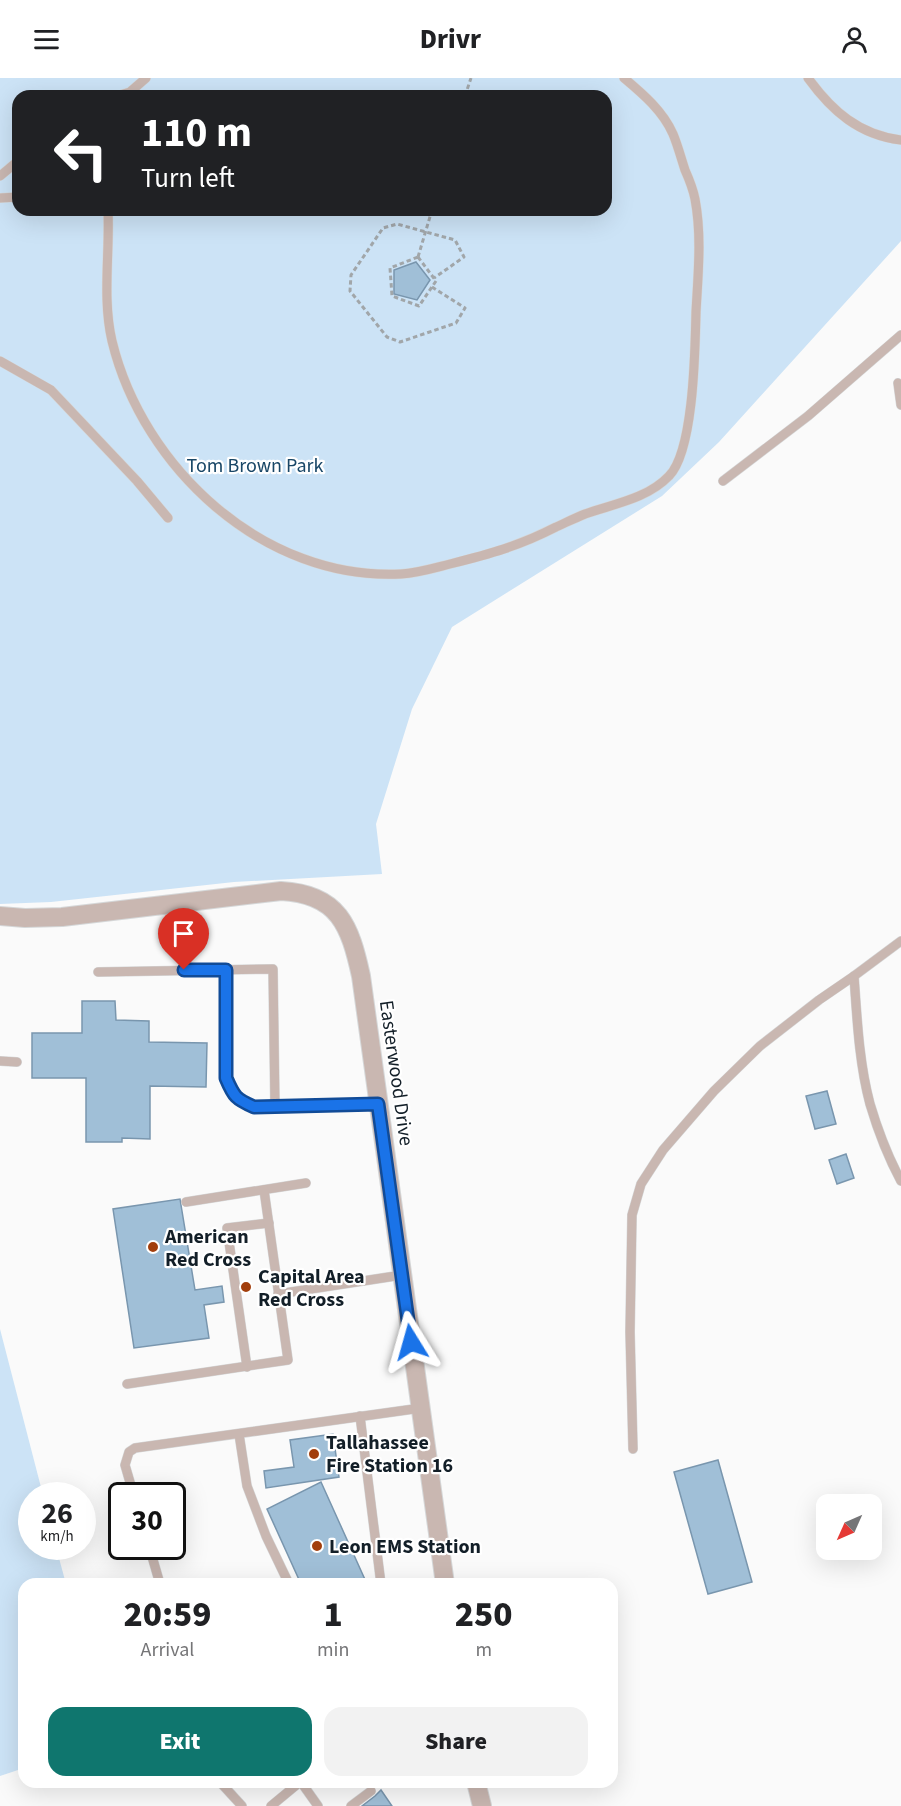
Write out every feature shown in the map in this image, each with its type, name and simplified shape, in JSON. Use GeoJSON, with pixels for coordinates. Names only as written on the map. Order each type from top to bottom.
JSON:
{"type":"FeatureCollection","features":[{"type":"Feature","properties":{"kind":"street","name":"Easterwood Drive"},"geometry":{"type":"LineString","coordinates":[[0,916],[62,917],[281,891],[313,896],[328,906],[348,928],[360,976],[444,1578]]}},
{"type":"Feature","properties":{"kind":"street"},"geometry":{"type":"LineString","coordinates":[[478,1788],[482,1806]]}},
{"type":"Feature","properties":{"kind":"lane"},"geometry":{"type":"LineString","coordinates":[[132,90],[146,78]]}},
{"type":"Feature","properties":{"kind":"lane"},"geometry":{"type":"LineString","coordinates":[[108,216],[108,313],[120,368],[147,426],[190,485],[207,501],[239,525],[270,543],[330,567],[400,574],[421,572],[496,553],[536,538],[584,514],[660,486],[673,473],[682,452],[693,392],[699,236],[695,197],[673,134],[663,116],[624,78]]}},
{"type":"Feature","properties":{"kind":"lane"},"geometry":{"type":"LineString","coordinates":[[808,78],[837,112],[852,124],[883,138],[901,140]]}},
{"type":"Feature","properties":{"kind":"lane"},"geometry":{"type":"LineString","coordinates":[[0,176],[12,166]]}},
{"type":"Feature","properties":{"kind":"lane"},"geometry":{"type":"LineString","coordinates":[[723,481],[808,416],[901,335]]}},
{"type":"Feature","properties":{"kind":"lane"},"geometry":{"type":"LineString","coordinates":[[0,361],[51,390],[137,481],[168,518]]}},
{"type":"Feature","properties":{"kind":"lane"},"geometry":{"type":"LineString","coordinates":[[898,383],[901,405]]}},
{"type":"Feature","properties":{"kind":"lane"},"geometry":{"type":"LineString","coordinates":[[633,1449],[630,1332],[632,1215],[642,1184],[663,1150],[714,1091],[760,1046],[819,999],[901,941]]}},
{"type":"Feature","properties":{"kind":"lane"},"geometry":{"type":"LineString","coordinates":[[98,972],[273,969],[274,1107]]}},
{"type":"Feature","properties":{"kind":"lane"},"geometry":{"type":"LineString","coordinates":[[226,970],[226,1078],[238,1101],[254,1107],[378,1104]]}},
{"type":"Feature","properties":{"kind":"lane"},"geometry":{"type":"LineString","coordinates":[[854,976],[863,1066],[870,1103],[883,1141],[901,1181]]}},
{"type":"Feature","properties":{"kind":"lane"},"geometry":{"type":"LineString","coordinates":[[0,1061],[16,1062]]}},
{"type":"Feature","properties":{"kind":"lane"},"geometry":{"type":"LineString","coordinates":[[186,1202],[306,1183]]}},
{"type":"Feature","properties":{"kind":"lane"},"geometry":{"type":"LineString","coordinates":[[127,1384],[288,1360],[264,1190]]}},
{"type":"Feature","properties":{"kind":"lane"},"geometry":{"type":"LineString","coordinates":[[247,1367],[227,1228],[268,1223]]}},
{"type":"Feature","properties":{"kind":"lane"},"geometry":{"type":"LineString","coordinates":[[278,1294],[402,1275]]}},
{"type":"Feature","properties":{"kind":"lane"},"geometry":{"type":"LineString","coordinates":[[130,1482],[125,1465],[129,1452],[135,1448],[421,1408]]}},
{"type":"Feature","properties":{"kind":"lane"},"geometry":{"type":"LineString","coordinates":[[360,1416],[380,1578]]}},
{"type":"Feature","properties":{"kind":"lane"},"geometry":{"type":"LineString","coordinates":[[239,1434],[247,1486],[266,1536],[286,1578]]}},
{"type":"Feature","properties":{"kind":"lane"},"geometry":{"type":"LineString","coordinates":[[153,1560],[157,1578]]}},
{"type":"Feature","properties":{"kind":"lane"},"geometry":{"type":"LineString","coordinates":[[226,1788],[242,1806]]}},
{"type":"Feature","properties":{"kind":"lane"},"geometry":{"type":"LineString","coordinates":[[271,1806],[293,1788]]}},
{"type":"Feature","properties":{"kind":"lane"},"geometry":{"type":"LineString","coordinates":[[304,1788],[318,1806]]}},
{"type":"Feature","properties":{"kind":"lane"},"geometry":{"type":"LineString","coordinates":[[351,1806],[371,1791]]}},
{"type":"Feature","properties":{"kind":"path"},"geometry":{"type":"LineString","coordinates":[[418,257],[430,216]]}},
{"type":"Feature","properties":{"kind":"path"},"geometry":{"type":"LineString","coordinates":[[432,287],[465,308],[456,323],[400,342],[387,337],[350,291],[351,275],[383,228],[397,224],[454,240],[464,257],[434,278]]}},
{"type":"Feature","properties":{"kind":"path"},"geometry":{"type":"LineString","coordinates":[[418,257],[436,281],[419,306],[392,296],[390,268],[418,257]]}},
{"type":"Feature","properties":{"kind":"green space","name":"Tom Brown Park"},"geometry":{"type":"Polygon","coordinates":[[[0,78],[901,78],[901,241],[719,442],[662,496],[452,627],[412,709],[376,824],[382,874],[234,882],[51,902],[0,904],[0,78]]]}},
{"type":"Feature","properties":{"kind":"green space"},"geometry":{"type":"Polygon","coordinates":[[[0,1329],[40,1482],[18,1482],[18,1560],[60,1560],[64,1578],[18,1578],[18,1770],[0,1776],[0,1329]]]}},
{"type":"Feature","properties":{"kind":"building"},"geometry":{"type":"Polygon","coordinates":[[[416,262],[430,280],[417,300],[394,294],[394,270],[416,262]]]}},
{"type":"Feature","properties":{"kind":"building"},"geometry":{"type":"Polygon","coordinates":[[[82,1001],[115,1001],[116,1020],[149,1021],[149,1042],[207,1043],[206,1087],[150,1086],[150,1139],[122,1138],[122,1142],[86,1142],[86,1078],[32,1078],[32,1033],[82,1033],[82,1001]]]}},
{"type":"Feature","properties":{"kind":"building"},"geometry":{"type":"Polygon","coordinates":[[[827,1091],[836,1124],[815,1129],[806,1096],[827,1091]]]}},
{"type":"Feature","properties":{"kind":"building"},"geometry":{"type":"Polygon","coordinates":[[[846,1154],[854,1178],[837,1184],[829,1160],[846,1154]]]}},
{"type":"Feature","properties":{"kind":"building","name":"American Red Cross"},"geometry":{"type":"Polygon","coordinates":[[[180,1199],[195,1290],[222,1286],[224,1302],[204,1305],[209,1338],[134,1348],[113,1209],[180,1199]]]}},
{"type":"Feature","properties":{"kind":"building","name":"Tallahassee Fire Station 16"},"geometry":{"type":"Polygon","coordinates":[[[333,1434],[339,1477],[266,1488],[264,1471],[294,1467],[290,1440],[333,1434]]]}},
{"type":"Feature","properties":{"kind":"building"},"geometry":{"type":"Polygon","coordinates":[[[718,1460],[752,1582],[708,1594],[674,1472],[718,1460]]]}},
{"type":"Feature","properties":{"kind":"building","name":"Leon EMS Station"},"geometry":{"type":"Polygon","coordinates":[[[321,1482],[364,1578],[298,1578],[267,1509],[321,1482]]]}},
{"type":"Feature","properties":{"kind":"building"},"geometry":{"type":"Polygon","coordinates":[[[381,1790],[392,1806],[362,1806],[375,1796],[381,1790]]]}},
{"type":"Feature","properties":{"kind":"place","name":"American Red Cross"},"geometry":{"type":"Point","coordinates":[153,1247]}},
{"type":"Feature","properties":{"kind":"place","name":"Capital Area Red Cross"},"geometry":{"type":"Point","coordinates":[246,1287]}},
{"type":"Feature","properties":{"kind":"place","name":"Tallahassee Fire Station 16"},"geometry":{"type":"Point","coordinates":[314,1454]}},
{"type":"Feature","properties":{"kind":"place","name":"Leon EMS Station"},"geometry":{"type":"Point","coordinates":[317,1546]}},
{"type":"Feature","properties":{"kind":"route"},"geometry":{"type":"LineString","coordinates":[[184,970],[226,970],[226,1078],[238,1101],[254,1107],[378,1104],[411,1342]]}}]}
